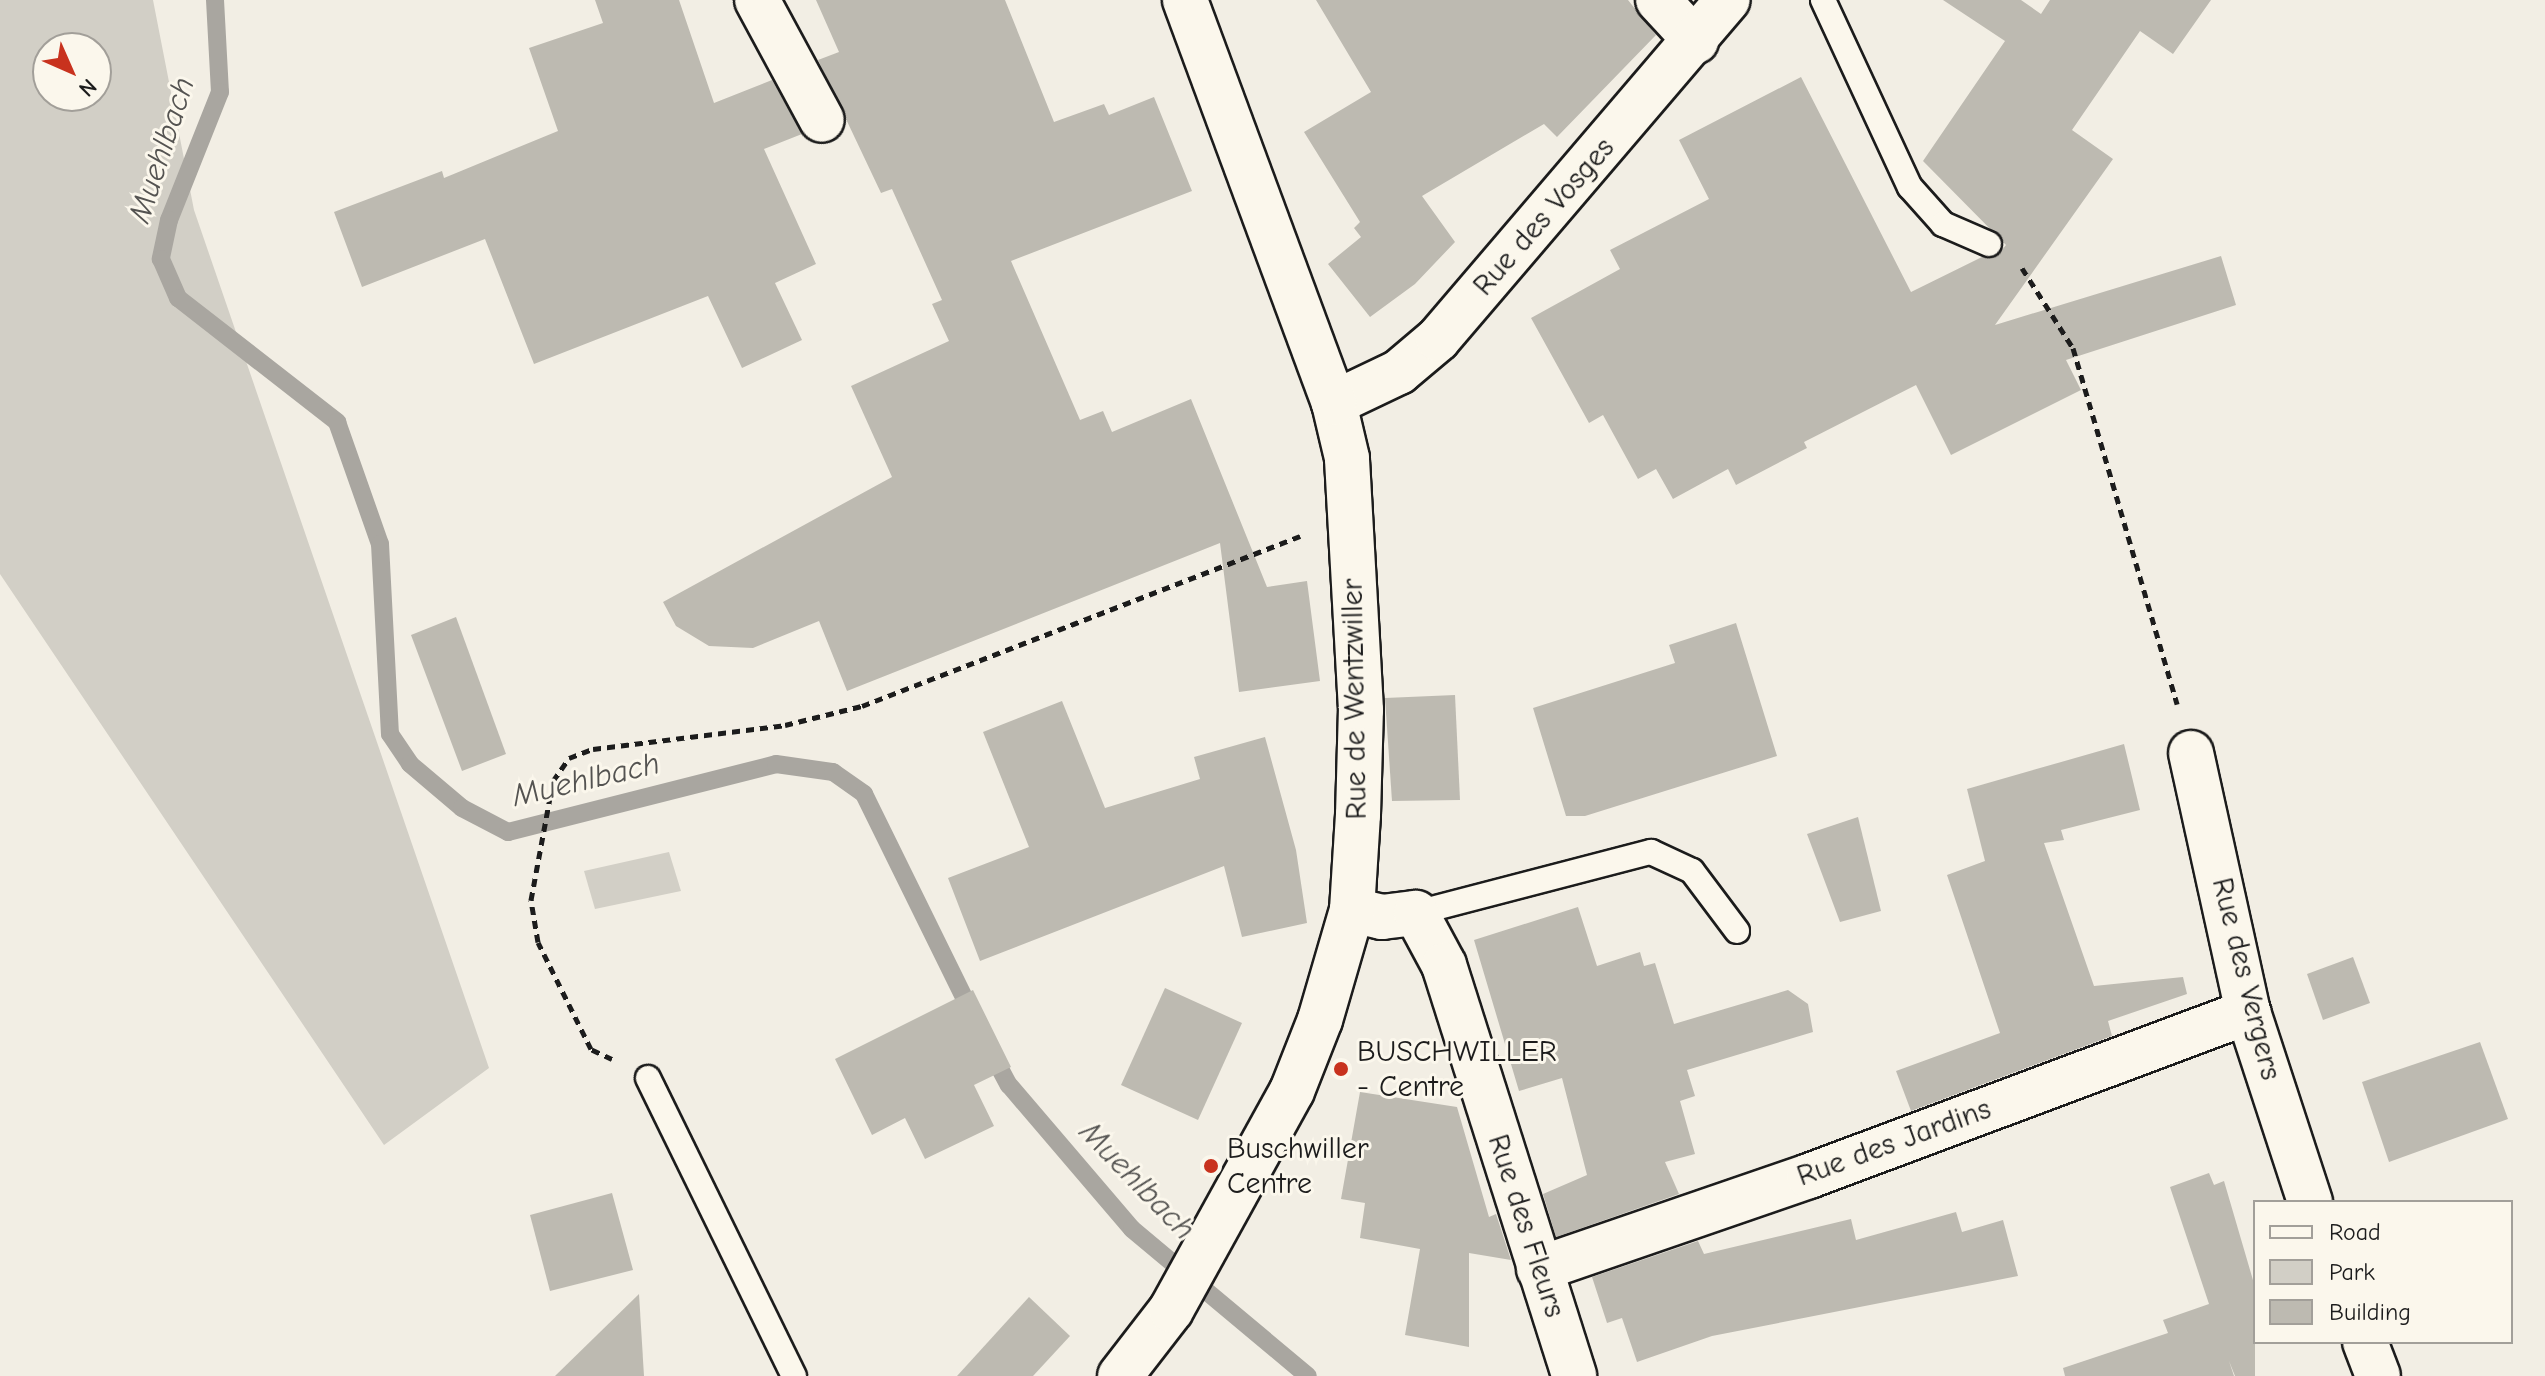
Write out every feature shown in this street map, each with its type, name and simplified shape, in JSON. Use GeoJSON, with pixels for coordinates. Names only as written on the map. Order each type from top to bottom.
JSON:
{"type":"FeatureCollection","features":[{"type":"Feature","properties":{"kind":"street"},"geometry":{"type":"LineString","coordinates":[[757,0],[822,120]]}},
{"type":"Feature","properties":{"kind":"street","name":"Rue de Wentzwiller"},"geometry":{"type":"LineString","coordinates":[[1125,1374],[1171,1310],[1222,1221],[1292,1091],[1320,1020],[1352,910],[1361,710],[1347,458],[1334,403],[1185,0]]}},
{"type":"Feature","properties":{"kind":"street"},"geometry":{"type":"LineString","coordinates":[[1658,0],[1696,41]]}},
{"type":"Feature","properties":{"kind":"street","name":"Rue des Vosges"},"geometry":{"type":"LineString","coordinates":[[1334,403],[1399,372],[1438,339],[1728,0]]}},
{"type":"Feature","properties":{"kind":"street","name":"Rue des Vergers"},"geometry":{"type":"LineString","coordinates":[[2191,753],[2248,1012],[2309,1200]]}},
{"type":"Feature","properties":{"kind":"street"},"geometry":{"type":"LineString","coordinates":[[1352,910],[1382,917],[1416,913]]}},
{"type":"Feature","properties":{"kind":"street","name":"Rue des Fleurs"},"geometry":{"type":"LineString","coordinates":[[1416,913],[1444,965],[1574,1376]]}},
{"type":"Feature","properties":{"kind":"street","name":"Rue des Jardins"},"geometry":{"type":"LineString","coordinates":[[1539,1269],[1809,1176],[2248,1012]]}},
{"type":"Feature","properties":{"kind":"street"},"geometry":{"type":"LineString","coordinates":[[2366,1344],[2378,1376]]}},
{"type":"Feature","properties":{"kind":"lane"},"geometry":{"type":"LineString","coordinates":[[1823,0],[1910,187],[1943,224],[1989,244]]}},
{"type":"Feature","properties":{"kind":"lane"},"geometry":{"type":"LineString","coordinates":[[1416,913],[1651,852],[1692,871],[1737,931]]}},
{"type":"Feature","properties":{"kind":"lane"},"geometry":{"type":"LineString","coordinates":[[648,1078],[794,1376]]}},
{"type":"Feature","properties":{"kind":"path"},"geometry":{"type":"LineString","coordinates":[[1989,244],[2025,271],[2073,348],[2191,753]]}},
{"type":"Feature","properties":{"kind":"path"},"geometry":{"type":"LineString","coordinates":[[648,1078],[591,1049],[538,942],[531,900],[553,781],[569,758],[593,749],[785,725],[862,706],[1249,553],[1351,519]]}},
{"type":"Feature","properties":{"kind":"green space"},"geometry":{"type":"Polygon","coordinates":[[[0,0],[153,0],[194,210],[489,1068],[384,1145],[0,574],[0,0]]]}},
{"type":"Feature","properties":{"kind":"green space"},"geometry":{"type":"Polygon","coordinates":[[[669,852],[681,891],[595,909],[584,871],[669,852]]]}},
{"type":"Feature","properties":{"kind":"building"},"geometry":{"type":"Polygon","coordinates":[[[595,0],[679,0],[714,103],[772,80],[802,134],[764,149],[816,264],[775,283],[802,340],[742,368],[708,296],[534,364],[485,239],[362,287],[334,212],[442,171],[444,178],[558,131],[529,48],[603,23],[595,0]]]}},
{"type":"Feature","properties":{"kind":"building"},"geometry":{"type":"Polygon","coordinates":[[[816,0],[1005,0],[1054,122],[1104,104],[1109,115],[1154,97],[1192,191],[1011,261],[1080,420],[1103,411],[1112,432],[1191,399],[1267,587],[1307,581],[1320,681],[1239,692],[1220,543],[847,691],[819,621],[753,648],[709,646],[676,626],[663,602],[892,477],[851,386],[949,341],[932,304],[942,300],[892,189],[881,193],[818,60],[839,52],[816,0]]]}},
{"type":"Feature","properties":{"kind":"building"},"geometry":{"type":"Polygon","coordinates":[[[1316,0],[1628,0],[1656,35],[1557,137],[1544,124],[1422,196],[1455,242],[1415,284],[1370,317],[1328,264],[1361,237],[1354,228],[1360,222],[1304,132],[1371,92],[1316,0]]]}},
{"type":"Feature","properties":{"kind":"building"},"geometry":{"type":"Polygon","coordinates":[[[1943,0],[2021,0],[2041,14],[2050,0],[2211,0],[2173,54],[2140,31],[2072,130],[2113,159],[1995,325],[2221,256],[2236,305],[2066,360],[2081,390],[1951,455],[1916,385],[1804,442],[1807,448],[1736,485],[1728,469],[1673,499],[1656,469],[1638,479],[1603,415],[1589,423],[1531,318],[1620,269],[1610,250],[1709,199],[1679,140],[1801,77],[1911,292],[1982,257],[1997,256],[2006,245],[1923,161],[2005,41],[1943,0]]]}},
{"type":"Feature","properties":{"kind":"building"},"geometry":{"type":"Polygon","coordinates":[[[456,617],[506,754],[462,771],[411,635],[456,617]]]}},
{"type":"Feature","properties":{"kind":"building"},"geometry":{"type":"Polygon","coordinates":[[[1736,623],[1777,756],[1585,816],[1566,816],[1533,708],[1675,663],[1669,645],[1736,623]]]}},
{"type":"Feature","properties":{"kind":"building"},"geometry":{"type":"Polygon","coordinates":[[[1455,695],[1460,800],[1392,801],[1385,698],[1455,695]]]}},
{"type":"Feature","properties":{"kind":"building"},"geometry":{"type":"Polygon","coordinates":[[[1062,701],[1105,808],[1200,779],[1194,757],[1265,737],[1296,850],[1307,923],[1242,937],[1224,866],[980,961],[948,878],[1029,847],[983,732],[1062,701]]]}},
{"type":"Feature","properties":{"kind":"building"},"geometry":{"type":"Polygon","coordinates":[[[2124,744],[2140,810],[2061,830],[2064,840],[2044,843],[2094,986],[2183,977],[2187,994],[2108,1021],[2112,1036],[1911,1111],[1896,1071],[2000,1033],[1947,875],[1985,861],[1967,789],[2124,744]]]}},
{"type":"Feature","properties":{"kind":"building"},"geometry":{"type":"Polygon","coordinates":[[[1858,817],[1881,911],[1840,922],[1807,834],[1858,817]]]}},
{"type":"Feature","properties":{"kind":"building"},"geometry":{"type":"Polygon","coordinates":[[[1578,907],[1597,966],[1640,952],[1644,966],[1655,963],[1674,1024],[1788,990],[1808,1004],[1813,1032],[1687,1070],[1695,1096],[1680,1101],[1695,1154],[1665,1162],[1679,1194],[1556,1237],[1543,1194],[1587,1175],[1562,1078],[1519,1091],[1474,940],[1578,907]]]}},
{"type":"Feature","properties":{"kind":"building"},"geometry":{"type":"Polygon","coordinates":[[[2353,957],[2370,1003],[2323,1020],[2307,974],[2353,957]]]}},
{"type":"Feature","properties":{"kind":"building"},"geometry":{"type":"Polygon","coordinates":[[[1165,988],[1242,1023],[1198,1120],[1121,1085],[1165,988]]]}},
{"type":"Feature","properties":{"kind":"building"},"geometry":{"type":"Polygon","coordinates":[[[973,990],[1011,1067],[974,1085],[994,1126],[925,1159],[905,1118],[872,1135],[835,1059],[973,990]]]}},
{"type":"Feature","properties":{"kind":"building"},"geometry":{"type":"Polygon","coordinates":[[[2480,1042],[2508,1119],[2389,1162],[2362,1082],[2480,1042]]]}},
{"type":"Feature","properties":{"kind":"building"},"geometry":{"type":"Polygon","coordinates":[[[1360,1092],[1457,1107],[1489,1217],[1496,1214],[1511,1260],[1469,1253],[1469,1347],[1405,1335],[1420,1249],[1360,1238],[1365,1203],[1341,1199],[1360,1092]]]}},
{"type":"Feature","properties":{"kind":"building"},"geometry":{"type":"Polygon","coordinates":[[[2209,1173],[2214,1185],[2224,1181],[2253,1280],[2255,1376],[2235,1376],[2229,1361],[2234,1376],[2065,1376],[2063,1368],[2168,1333],[2163,1320],[2209,1304],[2170,1187],[2209,1173]]]}},
{"type":"Feature","properties":{"kind":"building"},"geometry":{"type":"Polygon","coordinates":[[[612,1193],[633,1270],[550,1291],[530,1215],[612,1193]]]}},
{"type":"Feature","properties":{"kind":"building"},"geometry":{"type":"Polygon","coordinates":[[[1956,1212],[1962,1232],[2003,1220],[2018,1276],[1712,1336],[1637,1362],[1622,1318],[1607,1323],[1592,1277],[1698,1241],[1704,1254],[1851,1219],[1856,1240],[1956,1212]]]}},
{"type":"Feature","properties":{"kind":"building"},"geometry":{"type":"Polygon","coordinates":[[[639,1294],[644,1376],[555,1376],[639,1294]]]}},
{"type":"Feature","properties":{"kind":"building"},"geometry":{"type":"Polygon","coordinates":[[[1029,1297],[1070,1336],[1033,1376],[957,1376],[1029,1297]]]}},
{"type":"Feature","properties":{"kind":"waterway","name":"Muehlbach"},"geometry":{"type":"LineString","coordinates":[[215,0],[220,92],[169,220],[161,259],[178,298],[337,422],[380,544],[390,734],[410,764],[462,808],[508,832],[776,764],[833,772],[864,794],[973,1016]]}},
{"type":"Feature","properties":{"kind":"waterway","name":"Muehlbach"},"geometry":{"type":"LineString","coordinates":[[990,1050],[1009,1085],[1132,1229],[1308,1376]]}},
{"type":"Feature","properties":{"kind":"place","name":"BUSCHWILLER - Centre"},"geometry":{"type":"Point","coordinates":[1341,1069]}},
{"type":"Feature","properties":{"kind":"place","name":"Buschwiller Centre"},"geometry":{"type":"Point","coordinates":[1211,1166]}}]}
